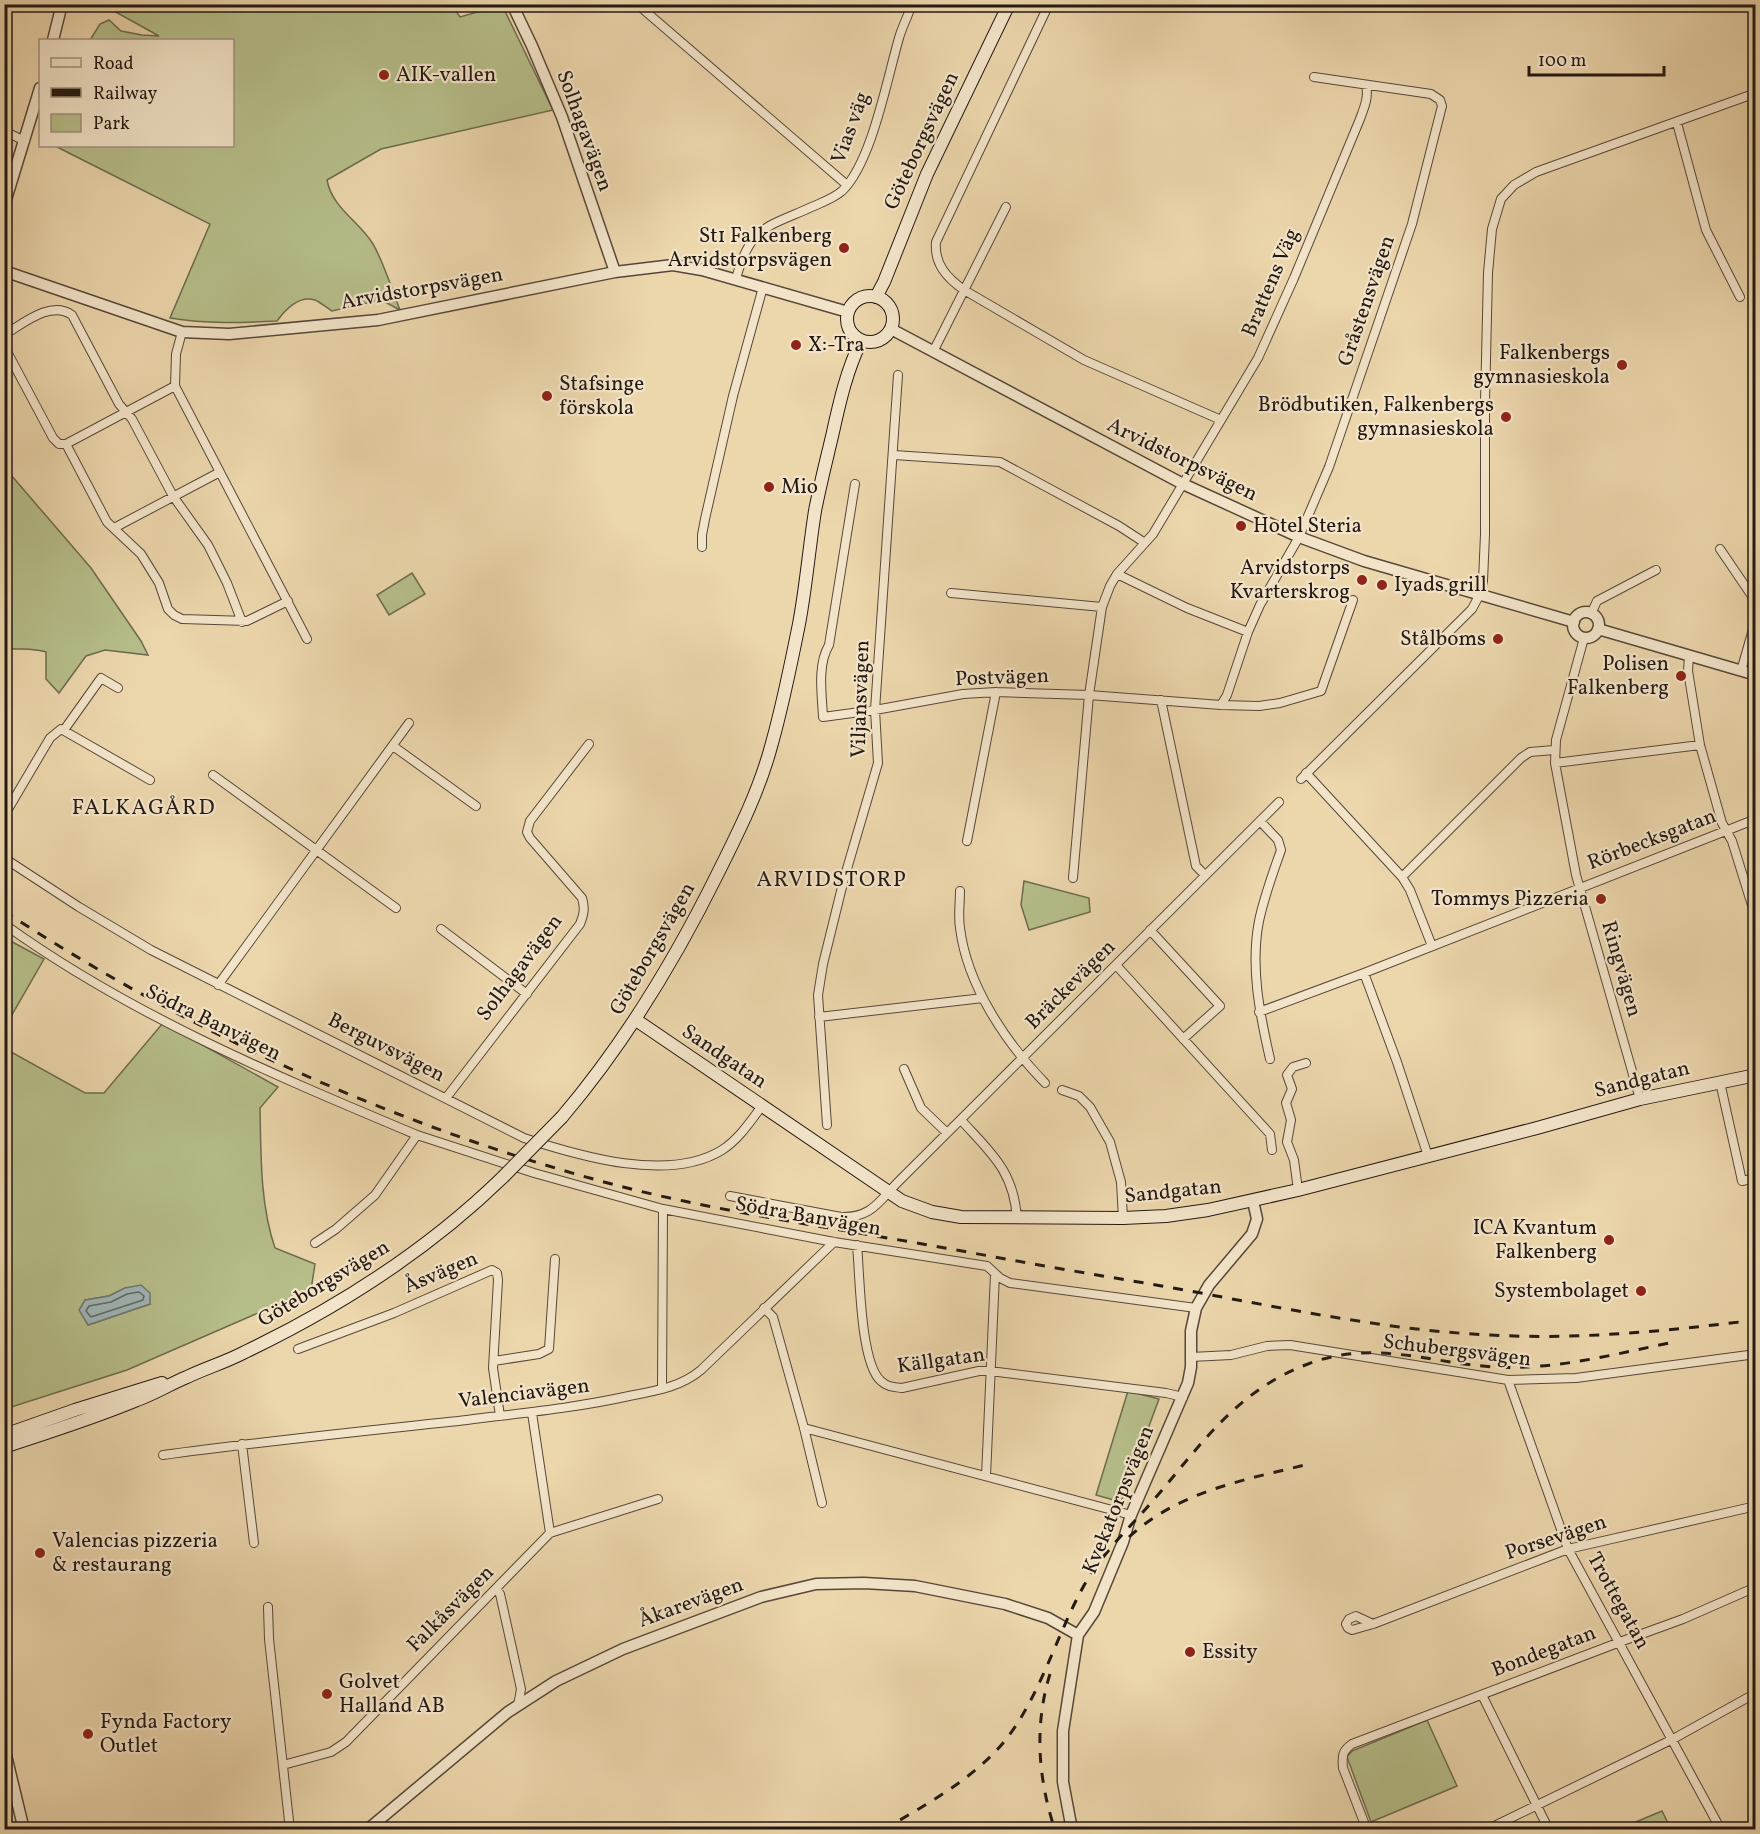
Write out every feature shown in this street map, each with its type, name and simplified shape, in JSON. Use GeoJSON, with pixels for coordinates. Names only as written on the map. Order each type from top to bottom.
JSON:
{"type":"FeatureCollection","features":[{"type":"Feature","properties":{"kind":"main road","name":"Göteborgsvägen"},"geometry":{"type":"LineString","coordinates":[[876,297],[927,174],[1009,4]]}},
{"type":"Feature","properties":{"kind":"main road"},"geometry":{"type":"LineString","coordinates":[[876,297],[891,308],[893,317],[891,329],[880,340],[861,341],[849,329],[848,312],[859,299],[876,297]]}},
{"type":"Feature","properties":{"kind":"main road","name":"Göteborgsvägen"},"geometry":{"type":"LineString","coordinates":[[4,1448],[139,1400],[288,1331],[362,1288],[451,1225],[503,1177],[562,1117],[590,1084],[636,1020],[695,920],[740,832],[772,745],[800,621],[816,509],[844,386],[851,362],[861,341]]}},
{"type":"Feature","properties":{"kind":"main road","name":"Sandgatan"},"geometry":{"type":"LineString","coordinates":[[636,1020],[902,1202],[932,1212],[961,1217],[1123,1218],[1166,1216],[1208,1210],[1298,1190],[1640,1099],[1755,1075]]}},
{"type":"Feature","properties":{"kind":"main road","name":"Göteborgsvägen"},"geometry":{"type":"LineString","coordinates":[[4,1435],[135,1390],[187,1377]]}},
{"type":"Feature","properties":{"kind":"street"},"geometry":{"type":"LineString","coordinates":[[53,39],[62,4]]}},
{"type":"Feature","properties":{"kind":"street","name":"Solhagavägen"},"geometry":{"type":"LineString","coordinates":[[512,4],[562,117],[615,272]]}},
{"type":"Feature","properties":{"kind":"street"},"geometry":{"type":"LineString","coordinates":[[637,4],[847,185]]}},
{"type":"Feature","properties":{"kind":"street","name":"Vias väg"},"geometry":{"type":"LineString","coordinates":[[736,279],[746,247],[756,236],[769,226],[840,193],[854,176],[873,132],[899,36],[912,4]]}},
{"type":"Feature","properties":{"kind":"street"},"geometry":{"type":"LineString","coordinates":[[1049,4],[936,242],[935,252],[942,270],[950,281],[964,290],[1084,360],[1221,420]]}},
{"type":"Feature","properties":{"kind":"street"},"geometry":{"type":"LineString","coordinates":[[1314,77],[1360,83],[1366,86]]}},
{"type":"Feature","properties":{"kind":"street","name":"Gråstensvägen"},"geometry":{"type":"LineString","coordinates":[[1221,705],[1227,695],[1248,632],[1260,605],[1299,537],[1329,467],[1412,225],[1432,141],[1442,112],[1440,100],[1431,94],[1366,86]]}},
{"type":"Feature","properties":{"kind":"street","name":"Brattens Väg"},"geometry":{"type":"LineString","coordinates":[[1072,878],[1089,695],[1102,607],[1117,573],[1153,534],[1258,358],[1360,119],[1366,103],[1366,86]]}},
{"type":"Feature","properties":{"kind":"street"},"geometry":{"type":"LineString","coordinates":[[4,206],[39,92]]}},
{"type":"Feature","properties":{"kind":"street"},"geometry":{"type":"LineString","coordinates":[[1432,946],[1410,890],[1402,877],[1304,776],[1472,609],[1480,594],[1483,582],[1485,534],[1488,273],[1492,230],[1501,199],[1522,180],[1536,172],[1755,93]]}},
{"type":"Feature","properties":{"kind":"street"},"geometry":{"type":"LineString","coordinates":[[1677,123],[1706,230],[1740,297]]}},
{"type":"Feature","properties":{"kind":"street"},"geometry":{"type":"LineString","coordinates":[[4,131],[25,141]]}},
{"type":"Feature","properties":{"kind":"street"},"geometry":{"type":"LineString","coordinates":[[933,352],[1006,207]]}},
{"type":"Feature","properties":{"kind":"street","name":"Arvidstorpsvägen"},"geometry":{"type":"LineString","coordinates":[[4,271],[182,332],[228,334],[378,320],[615,272],[673,265],[736,279],[848,312]]}},
{"type":"Feature","properties":{"kind":"street"},"geometry":{"type":"LineString","coordinates":[[702,547],[705,519],[733,396],[763,287]]}},
{"type":"Feature","properties":{"kind":"street"},"geometry":{"type":"LineString","coordinates":[[4,335],[50,309],[66,311],[72,315],[119,404],[126,411],[173,496],[208,545],[228,583],[242,622]]}},
{"type":"Feature","properties":{"kind":"street","name":"Arvidstorpsvägen"},"geometry":{"type":"LineString","coordinates":[[891,329],[1183,484],[1299,537],[1364,561],[1574,622]]}},
{"type":"Feature","properties":{"kind":"street"},"geometry":{"type":"LineString","coordinates":[[182,332],[176,354],[175,386],[307,639]]}},
{"type":"Feature","properties":{"kind":"street"},"geometry":{"type":"LineString","coordinates":[[4,346],[53,438],[59,444],[66,444],[175,386]]}},
{"type":"Feature","properties":{"kind":"street","name":"Viljansvägen"},"geometry":{"type":"LineString","coordinates":[[827,1125],[818,995],[823,964],[844,879],[878,763],[875,710],[898,375]]}},
{"type":"Feature","properties":{"kind":"street"},"geometry":{"type":"LineString","coordinates":[[66,444],[107,522],[141,554],[149,565],[159,583],[168,609],[174,615],[182,619],[242,622],[256,618],[288,601]]}},
{"type":"Feature","properties":{"kind":"street"},"geometry":{"type":"LineString","coordinates":[[894,455],[1000,462],[1119,526],[1145,543]]}},
{"type":"Feature","properties":{"kind":"street"},"geometry":{"type":"LineString","coordinates":[[114,528],[220,472]]}},
{"type":"Feature","properties":{"kind":"street","name":"Postvägen"},"geometry":{"type":"LineString","coordinates":[[855,484],[829,645],[824,654],[821,690],[823,717],[963,694],[996,692],[1089,695],[1221,705],[1259,706],[1280,703],[1321,691],[1353,600]]}},
{"type":"Feature","properties":{"kind":"street"},"geometry":{"type":"LineString","coordinates":[[1720,549],[1755,602]]}},
{"type":"Feature","properties":{"kind":"street"},"geometry":{"type":"LineString","coordinates":[[1591,614],[1597,601],[1656,570]]}},
{"type":"Feature","properties":{"kind":"street"},"geometry":{"type":"LineString","coordinates":[[1117,573],[1187,608],[1248,632]]}},
{"type":"Feature","properties":{"kind":"street"},"geometry":{"type":"LineString","coordinates":[[951,593],[1102,607]]}},
{"type":"Feature","properties":{"kind":"street"},"geometry":{"type":"LineString","coordinates":[[1591,614],[1598,621],[1598,628],[1592,637],[1584,638],[1574,630],[1574,622],[1579,615],[1591,614]]}},
{"type":"Feature","properties":{"kind":"street"},"geometry":{"type":"LineString","coordinates":[[1741,671],[1755,620]]}},
{"type":"Feature","properties":{"kind":"street"},"geometry":{"type":"LineString","coordinates":[[1598,628],[1755,675]]}},
{"type":"Feature","properties":{"kind":"street","name":"Ringvägen"},"geometry":{"type":"LineString","coordinates":[[1584,638],[1554,750],[1555,763],[1580,887],[1640,1099]]}},
{"type":"Feature","properties":{"kind":"street"},"geometry":{"type":"LineString","coordinates":[[1689,656],[1688,671],[1700,745],[1755,918]]}},
{"type":"Feature","properties":{"kind":"street"},"geometry":{"type":"LineString","coordinates":[[64,730],[101,678],[118,688]]}},
{"type":"Feature","properties":{"kind":"street"},"geometry":{"type":"LineString","coordinates":[[967,841],[996,692]]}},
{"type":"Feature","properties":{"kind":"street"},"geometry":{"type":"LineString","coordinates":[[1161,700],[1196,866],[1204,875]]}},
{"type":"Feature","properties":{"kind":"street"},"geometry":{"type":"LineString","coordinates":[[218,985],[409,723]]}},
{"type":"Feature","properties":{"kind":"street"},"geometry":{"type":"LineString","coordinates":[[4,816],[51,738],[61,729],[150,780]]}},
{"type":"Feature","properties":{"kind":"street","name":"Solhagavägen"},"geometry":{"type":"LineString","coordinates":[[446,1098],[579,924],[585,908],[582,898],[530,838],[527,828],[589,744]]}},
{"type":"Feature","properties":{"kind":"street"},"geometry":{"type":"LineString","coordinates":[[1555,763],[1700,745]]}},
{"type":"Feature","properties":{"kind":"street"},"geometry":{"type":"LineString","coordinates":[[393,746],[476,806]]}},
{"type":"Feature","properties":{"kind":"street"},"geometry":{"type":"LineString","coordinates":[[1402,877],[1521,758],[1530,752],[1554,750]]}},
{"type":"Feature","properties":{"kind":"street"},"geometry":{"type":"LineString","coordinates":[[213,775],[396,908]]}},
{"type":"Feature","properties":{"kind":"street","name":"Bräckevägen"},"geometry":{"type":"LineString","coordinates":[[730,1196],[841,1217],[866,1214],[878,1205],[888,1192],[1279,802]]}},
{"type":"Feature","properties":{"kind":"street","name":"Rörbecksgatan"},"geometry":{"type":"LineString","coordinates":[[1259,1012],[1755,819]]}},
{"type":"Feature","properties":{"kind":"street"},"geometry":{"type":"LineString","coordinates":[[1260,821],[1278,840],[1281,850],[1259,923],[1257,985],[1259,1012],[1270,1059]]}},
{"type":"Feature","properties":{"kind":"street","name":"Berguvsvägen"},"geometry":{"type":"LineString","coordinates":[[4,858],[141,944],[218,985],[524,1138],[545,1145],[614,1161],[654,1165],[683,1164],[701,1160],[722,1149],[744,1131],[762,1106]]}},
{"type":"Feature","properties":{"kind":"street"},"geometry":{"type":"LineString","coordinates":[[960,891],[960,930],[976,987],[1022,1059],[1045,1083]]}},
{"type":"Feature","properties":{"kind":"street","name":"Södra Banvägen"},"geometry":{"type":"LineString","coordinates":[[4,924],[89,981],[184,1031],[417,1135],[534,1173],[663,1209],[834,1242],[987,1266],[1000,1278],[1010,1282],[1196,1308]]}},
{"type":"Feature","properties":{"kind":"street"},"geometry":{"type":"LineString","coordinates":[[441,929],[527,993]]}},
{"type":"Feature","properties":{"kind":"street"},"geometry":{"type":"LineString","coordinates":[[1150,930],[1220,1006],[1183,1039]]}},
{"type":"Feature","properties":{"kind":"street"},"geometry":{"type":"LineString","coordinates":[[1116,965],[1270,1134],[1272,1150]]}},
{"type":"Feature","properties":{"kind":"street"},"geometry":{"type":"LineString","coordinates":[[1364,973],[1428,1156]]}},
{"type":"Feature","properties":{"kind":"street"},"geometry":{"type":"LineString","coordinates":[[819,1017],[983,998]]}},
{"type":"Feature","properties":{"kind":"street"},"geometry":{"type":"LineString","coordinates":[[1298,1190],[1294,1160],[1287,1142],[1291,1120],[1286,1102],[1292,1089],[1287,1075],[1293,1067],[1306,1063]]}},
{"type":"Feature","properties":{"kind":"street"},"geometry":{"type":"LineString","coordinates":[[904,1069],[921,1108],[947,1133]]}},
{"type":"Feature","properties":{"kind":"street"},"geometry":{"type":"LineString","coordinates":[[1720,1082],[1742,1181],[1755,1178]]}},
{"type":"Feature","properties":{"kind":"street"},"geometry":{"type":"LineString","coordinates":[[1062,1090],[1079,1096],[1090,1107],[1110,1142],[1121,1182],[1123,1218]]}},
{"type":"Feature","properties":{"kind":"street"},"geometry":{"type":"LineString","coordinates":[[961,1120],[1000,1164],[1010,1180],[1016,1201],[1017,1219]]}},
{"type":"Feature","properties":{"kind":"street"},"geometry":{"type":"LineString","coordinates":[[315,1243],[336,1229],[375,1195],[417,1135]]}},
{"type":"Feature","properties":{"kind":"street","name":"Kvekatorpsvägen"},"geometry":{"type":"LineString","coordinates":[[1072,1830],[1063,1782],[1063,1731],[1078,1635],[1094,1612],[1123,1542],[1131,1515],[1183,1397],[1188,1383],[1191,1331],[1196,1308],[1209,1285],[1252,1234],[1257,1219],[1253,1201]]}},
{"type":"Feature","properties":{"kind":"street"},"geometry":{"type":"LineString","coordinates":[[662,1389],[663,1209]]}},
{"type":"Feature","properties":{"kind":"street","name":"Valenciavägen"},"geometry":{"type":"LineString","coordinates":[[163,1455],[242,1444],[532,1413],[615,1400],[662,1389],[692,1377],[834,1242]]}},
{"type":"Feature","properties":{"kind":"street","name":"Källgatan"},"geometry":{"type":"LineString","coordinates":[[857,1245],[866,1349],[871,1368],[880,1381],[890,1387],[903,1388],[979,1371],[990,1371],[1183,1397]]}},
{"type":"Feature","properties":{"kind":"street"},"geometry":{"type":"LineString","coordinates":[[494,1361],[539,1354],[549,1349],[555,1259]]}},
{"type":"Feature","properties":{"kind":"street","name":"Åsvägen"},"geometry":{"type":"LineString","coordinates":[[298,1350],[492,1270],[497,1273],[498,1280],[494,1383],[500,1416]]}},
{"type":"Feature","properties":{"kind":"street"},"geometry":{"type":"LineString","coordinates":[[986,1476],[995,1274]]}},
{"type":"Feature","properties":{"kind":"street"},"geometry":{"type":"LineString","coordinates":[[764,1308],[773,1317],[822,1503]]}},
{"type":"Feature","properties":{"kind":"street","name":"Schubergsvägen"},"geometry":{"type":"LineString","coordinates":[[1191,1357],[1231,1355],[1267,1346],[1290,1345],[1508,1380],[1576,1378],[1755,1354]]}},
{"type":"Feature","properties":{"kind":"street","name":"Trottegatan"},"geometry":{"type":"LineString","coordinates":[[1508,1380],[1568,1549],[1721,1830]]}},
{"type":"Feature","properties":{"kind":"street"},"geometry":{"type":"LineString","coordinates":[[532,1413],[550,1533]]}},
{"type":"Feature","properties":{"kind":"street"},"geometry":{"type":"LineString","coordinates":[[804,1428],[1131,1515]]}},
{"type":"Feature","properties":{"kind":"street"},"geometry":{"type":"LineString","coordinates":[[242,1444],[254,1543]]}},
{"type":"Feature","properties":{"kind":"street","name":"Falkåsvägen"},"geometry":{"type":"LineString","coordinates":[[283,1765],[330,1752],[346,1742],[550,1533],[658,1499]]}},
{"type":"Feature","properties":{"kind":"street","name":"Porsevägen"},"geometry":{"type":"LineString","coordinates":[[1373,1624],[1568,1549],[1755,1506]]}},
{"type":"Feature","properties":{"kind":"street","name":"Åkarevägen"},"geometry":{"type":"LineString","coordinates":[[367,1830],[508,1712],[556,1681],[623,1649],[761,1597],[816,1584],[864,1583],[915,1586],[1005,1604],[1048,1618],[1078,1635]]}},
{"type":"Feature","properties":{"kind":"street","name":"Bondegatan"},"geometry":{"type":"LineString","coordinates":[[1367,1830],[1343,1767],[1344,1750],[1352,1744],[1692,1616],[1755,1587]]}},
{"type":"Feature","properties":{"kind":"street"},"geometry":{"type":"LineString","coordinates":[[496,1589],[500,1594],[521,1689],[518,1706]]}},
{"type":"Feature","properties":{"kind":"street"},"geometry":{"type":"LineString","coordinates":[[268,1607],[269,1639],[291,1830]]}},
{"type":"Feature","properties":{"kind":"street"},"geometry":{"type":"LineString","coordinates":[[1486,1830],[1673,1739],[1755,1692]]}},
{"type":"Feature","properties":{"kind":"street"},"geometry":{"type":"LineString","coordinates":[[1482,1695],[1549,1830]]}},
{"type":"Feature","properties":{"kind":"street"},"geometry":{"type":"LineString","coordinates":[[4,1747],[24,1830]]}},
{"type":"Feature","properties":{"kind":"green space"},"geometry":{"type":"Polygon","coordinates":[[[451,4],[460,17],[502,5],[553,110],[381,149],[327,180],[334,199],[373,244],[400,310],[385,302],[375,301],[332,311],[317,301],[309,299],[293,304],[277,321],[223,322],[170,318],[210,224],[57,147],[234,147],[234,39],[91,39],[100,24],[109,20],[121,31],[159,36],[103,5],[451,4]]]}},
{"type":"Feature","properties":{"kind":"green space"},"geometry":{"type":"Polygon","coordinates":[[[5,468],[91,568],[141,641],[148,655],[105,650],[86,656],[59,693],[46,679],[46,652],[5,648],[5,468]]]}},
{"type":"Feature","properties":{"kind":"green space"},"geometry":{"type":"Polygon","coordinates":[[[412,573],[425,594],[389,615],[377,595],[412,573]]]}},
{"type":"Feature","properties":{"kind":"green space"},"geometry":{"type":"Polygon","coordinates":[[[1024,881],[1089,898],[1090,912],[1029,930],[1021,905],[1024,881]]]}},
{"type":"Feature","properties":{"kind":"green space"},"geometry":{"type":"Polygon","coordinates":[[[5,938],[44,959],[5,1027],[5,938]]]}},
{"type":"Feature","properties":{"kind":"green space"},"geometry":{"type":"Polygon","coordinates":[[[163,1023],[278,1087],[260,1108],[262,1179],[266,1214],[275,1248],[315,1264],[311,1290],[127,1370],[5,1409],[4,1048],[85,1093],[104,1093],[163,1023]],[[125,1288],[109,1296],[85,1300],[88,1325],[150,1304],[125,1288]]]}},
{"type":"Feature","properties":{"kind":"green space"},"geometry":{"type":"Polygon","coordinates":[[[1128,1391],[1159,1399],[1121,1502],[1096,1495],[1128,1391]]]}},
{"type":"Feature","properties":{"kind":"green space"},"geometry":{"type":"Polygon","coordinates":[[[1427,1720],[1457,1786],[1371,1822],[1347,1757],[1352,1751],[1427,1720]]]}},
{"type":"Feature","properties":{"kind":"green space"},"geometry":{"type":"Polygon","coordinates":[[[1662,1811],[1671,1829],[1619,1829],[1662,1811]]]}},
{"type":"Feature","properties":{"kind":"water"},"geometry":{"type":"Polygon","coordinates":[[[141,1285],[150,1293],[150,1304],[88,1325],[79,1310],[85,1300],[109,1296],[125,1288],[141,1285]]]}},
{"type":"Feature","properties":{"kind":"railway"},"geometry":{"type":"LineString","coordinates":[[4,911],[74,955],[146,996],[219,1035],[294,1070],[370,1103],[525,1159],[660,1196],[716,1208],[1292,1310],[1424,1330],[1557,1336],[1656,1331],[1756,1320]]}},
{"type":"Feature","properties":{"kind":"railway"},"geometry":{"type":"LineString","coordinates":[[883,1830],[967,1777],[1007,1738],[1032,1698],[1071,1611],[1097,1565],[1207,1437],[1261,1388],[1308,1364],[1355,1353],[1401,1355],[1470,1365],[1517,1367],[1583,1361],[1669,1343]]}},
{"type":"Feature","properties":{"kind":"railway"},"geometry":{"type":"LineString","coordinates":[[1129,1537],[1168,1509],[1190,1498],[1235,1483],[1305,1465]]}},
{"type":"Feature","properties":{"kind":"railway"},"geometry":{"type":"LineString","coordinates":[[1050,1674],[1042,1713],[1040,1752],[1045,1791],[1055,1830]]}},
{"type":"Feature","properties":{"kind":"place","name":"AIK-vallen"},"geometry":{"type":"Point","coordinates":[384,75]}},
{"type":"Feature","properties":{"kind":"place","name":"St1 Falkenberg Arvidstorpsvägen"},"geometry":{"type":"Point","coordinates":[844,248]}},
{"type":"Feature","properties":{"kind":"place","name":"X:-Tra"},"geometry":{"type":"Point","coordinates":[796,345]}},
{"type":"Feature","properties":{"kind":"place","name":"Falkenbergs gymnasieskola"},"geometry":{"type":"Point","coordinates":[1622,365]}},
{"type":"Feature","properties":{"kind":"place","name":"Stafsinge förskola"},"geometry":{"type":"Point","coordinates":[547,396]}},
{"type":"Feature","properties":{"kind":"place","name":"Brödbutiken, Falkenbergs gymnasieskola"},"geometry":{"type":"Point","coordinates":[1506,417]}},
{"type":"Feature","properties":{"kind":"place","name":"Mio"},"geometry":{"type":"Point","coordinates":[769,487]}},
{"type":"Feature","properties":{"kind":"place","name":"Hotel Steria"},"geometry":{"type":"Point","coordinates":[1241,526]}},
{"type":"Feature","properties":{"kind":"place","name":"Arvidstorps Kvarterskrog"},"geometry":{"type":"Point","coordinates":[1362,580]}},
{"type":"Feature","properties":{"kind":"place","name":"Iyads grill"},"geometry":{"type":"Point","coordinates":[1382,585]}},
{"type":"Feature","properties":{"kind":"place","name":"Stålboms"},"geometry":{"type":"Point","coordinates":[1498,639]}},
{"type":"Feature","properties":{"kind":"place","name":"Polisen Falkenberg"},"geometry":{"type":"Point","coordinates":[1681,676]}},
{"type":"Feature","properties":{"kind":"place","name":"Tommys Pizzeria"},"geometry":{"type":"Point","coordinates":[1601,899]}},
{"type":"Feature","properties":{"kind":"place","name":"ICA Kvantum Falkenberg"},"geometry":{"type":"Point","coordinates":[1609,1240]}},
{"type":"Feature","properties":{"kind":"place","name":"Systembolaget"},"geometry":{"type":"Point","coordinates":[1641,1291]}},
{"type":"Feature","properties":{"kind":"place","name":"Valencias pizzeria & restaurang"},"geometry":{"type":"Point","coordinates":[40,1553]}},
{"type":"Feature","properties":{"kind":"place","name":"Essity"},"geometry":{"type":"Point","coordinates":[1190,1652]}},
{"type":"Feature","properties":{"kind":"place","name":"Golvet Halland AB"},"geometry":{"type":"Point","coordinates":[327,1694]}},
{"type":"Feature","properties":{"kind":"place","name":"Fynda Factory Outlet"},"geometry":{"type":"Point","coordinates":[88,1734]}},
{"type":"Feature","properties":{"kind":"district","name":"FALKAGÅRD"},"geometry":{"type":"Point","coordinates":[144,808]}},
{"type":"Feature","properties":{"kind":"district","name":"ARVIDSTORP"},"geometry":{"type":"Point","coordinates":[832,880]}}]}
